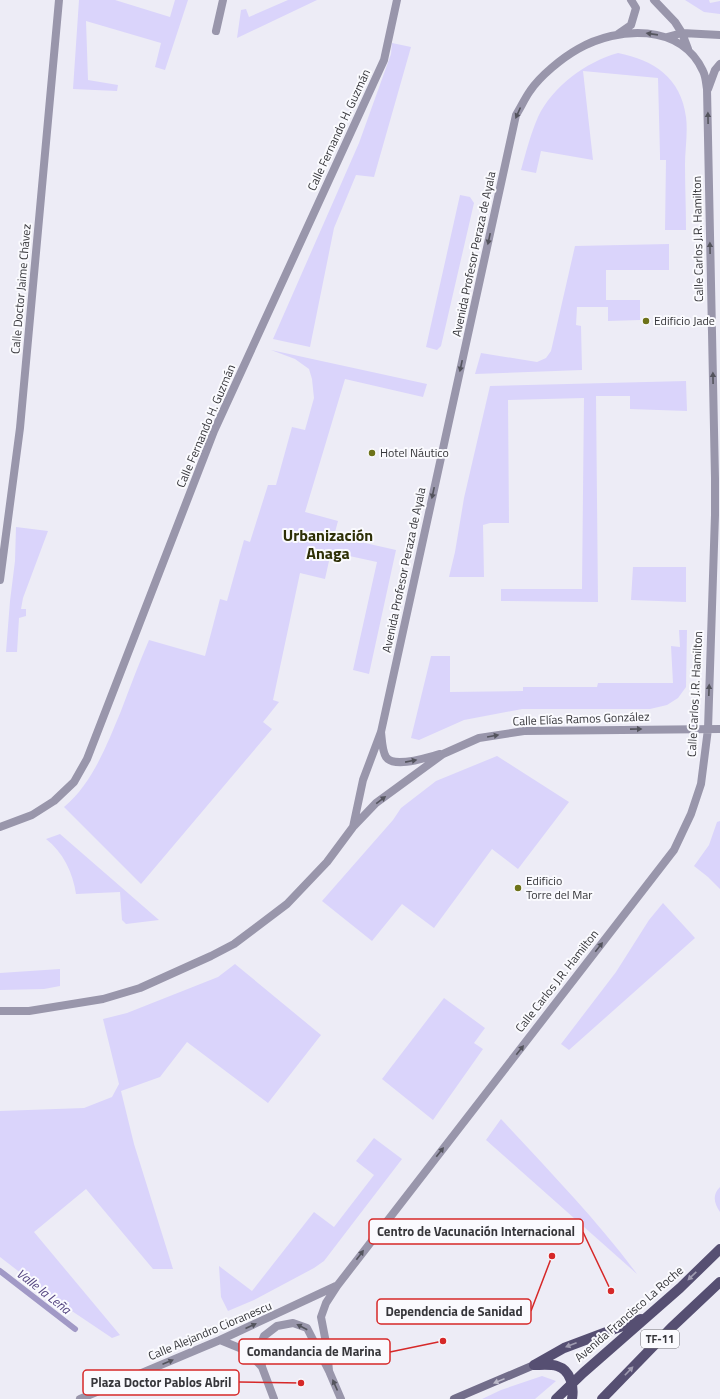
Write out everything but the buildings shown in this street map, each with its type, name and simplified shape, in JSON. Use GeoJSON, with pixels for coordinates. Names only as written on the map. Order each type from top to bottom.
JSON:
{"type":"FeatureCollection","features":[{"type":"Feature","properties":{"kind":"main road","name":"Avenida Francisco La Roche"},"geometry":{"type":"LineString","coordinates":[[556,1399],[571,1383],[680,1288],[720,1249]]}},
{"type":"Feature","properties":{"kind":"main road","name":"TF-11"},"geometry":{"type":"LineString","coordinates":[[602,1399],[671,1328],[720,1282]]}},
{"type":"Feature","properties":{"kind":"main road"},"geometry":{"type":"LineString","coordinates":[[454,1399],[534,1365],[564,1348],[647,1317]]}},
{"type":"Feature","properties":{"kind":"main road"},"geometry":{"type":"LineString","coordinates":[[534,1365],[556,1365],[564,1369],[569,1376],[571,1383],[573,1391],[572,1399]]}},
{"type":"Feature","properties":{"kind":"street","name":"Calle Doctor Jaime Chávez"},"geometry":{"type":"LineString","coordinates":[[0,580],[20,428],[59,0]]}},
{"type":"Feature","properties":{"kind":"street"},"geometry":{"type":"LineString","coordinates":[[216,31],[223,0]]}},
{"type":"Feature","properties":{"kind":"street","name":"Calle Fernando H. Guzmán"},"geometry":{"type":"LineString","coordinates":[[0,827],[32,815],[54,801],[74,782],[87,759],[214,431],[384,60],[397,0]]}},
{"type":"Feature","properties":{"kind":"street"},"geometry":{"type":"LineString","coordinates":[[618,34],[631,25],[636,8],[631,0]]}},
{"type":"Feature","properties":{"kind":"street"},"geometry":{"type":"LineString","coordinates":[[654,0],[675,22],[682,32],[688,49]]}},
{"type":"Feature","properties":{"kind":"street"},"geometry":{"type":"LineString","coordinates":[[667,37],[682,32],[720,35]]}},
{"type":"Feature","properties":{"kind":"street","name":"Avenida Profesor Peraza de Ayala"},"geometry":{"type":"LineString","coordinates":[[0,1011],[29,1011],[103,999],[140,988],[211,956],[234,944],[287,904],[327,862],[353,827],[363,780],[381,732],[516,115],[530,90],[547,72],[577,50],[594,41],[618,34],[643,33],[667,37],[688,49]]}},
{"type":"Feature","properties":{"kind":"street","name":"Calle Carlos J.R. Hamilton"},"geometry":{"type":"LineString","coordinates":[[283,1312],[336,1286],[674,850],[691,814],[701,784],[708,728],[716,515],[707,89],[704,72],[693,54],[688,49]]}},
{"type":"Feature","properties":{"kind":"street"},"geometry":{"type":"LineString","coordinates":[[707,89],[715,70],[720,64]]}},
{"type":"Feature","properties":{"kind":"street","name":"Calle Elías Ramos González"},"geometry":{"type":"LineString","coordinates":[[353,827],[376,803],[443,754],[479,738],[524,731],[720,728]]}},
{"type":"Feature","properties":{"kind":"street"},"geometry":{"type":"LineString","coordinates":[[381,732],[385,756],[389,761],[400,763],[443,754]]}},
{"type":"Feature","properties":{"kind":"street"},"geometry":{"type":"LineString","coordinates":[[329,1371],[327,1348],[321,1318],[326,1303],[336,1286]]}},
{"type":"Feature","properties":{"kind":"street","name":"Calle Alejandro Cioranescu"},"geometry":{"type":"LineString","coordinates":[[80,1399],[283,1312]]}},
{"type":"Feature","properties":{"kind":"street"},"geometry":{"type":"LineString","coordinates":[[274,1399],[262,1367],[260,1346],[264,1336],[277,1326],[293,1323],[307,1328],[329,1371],[341,1399]]}},
{"type":"Feature","properties":{"kind":"street"},"geometry":{"type":"LineString","coordinates":[[220,1340],[247,1351],[262,1367]]}},
{"type":"Feature","properties":{"kind":"shaded area"},"geometry":{"type":"Polygon","coordinates":[[[79,0],[115,0],[170,17],[175,0],[188,0],[165,70],[155,67],[161,43],[86,21],[88,80],[118,85],[117,91],[73,89],[79,0]]]}},
{"type":"Feature","properties":{"kind":"shaded area"},"geometry":{"type":"Polygon","coordinates":[[[288,0],[317,0],[237,38],[241,10],[246,9],[249,17],[288,0]]]}},
{"type":"Feature","properties":{"kind":"shaded area"},"geometry":{"type":"Polygon","coordinates":[[[685,0],[709,0],[710,3],[720,1],[720,14],[704,12],[685,0]]]}},
{"type":"Feature","properties":{"kind":"shaded area"},"geometry":{"type":"Polygon","coordinates":[[[392,43],[411,47],[374,177],[356,175],[334,228],[310,347],[273,339],[359,143],[391,54],[392,43]]]}},
{"type":"Feature","properties":{"kind":"shaded area"},"geometry":{"type":"Polygon","coordinates":[[[618,53],[643,60],[664,73],[672,81],[683,103],[687,129],[685,165],[686,230],[665,230],[666,160],[660,160],[658,78],[583,71],[593,160],[541,151],[536,173],[521,170],[538,117],[552,95],[572,77],[594,62],[618,53]]]}},
{"type":"Feature","properties":{"kind":"shaded area"},"geometry":{"type":"Polygon","coordinates":[[[460,195],[470,197],[474,203],[441,346],[437,350],[426,347],[460,195]]]}},
{"type":"Feature","properties":{"kind":"shaded area"},"geometry":{"type":"Polygon","coordinates":[[[669,244],[669,270],[606,270],[606,300],[640,300],[640,320],[608,321],[608,307],[577,307],[576,325],[581,326],[582,370],[475,374],[481,353],[537,362],[546,358],[551,351],[575,246],[669,244]]]}},
{"type":"Feature","properties":{"kind":"shaded area"},"geometry":{"type":"Polygon","coordinates":[[[271,350],[427,384],[423,397],[345,379],[305,512],[338,521],[334,536],[396,550],[369,674],[353,670],[377,562],[331,552],[325,579],[300,573],[273,700],[279,702],[263,722],[272,729],[141,884],[64,807],[83,787],[98,762],[121,711],[149,640],[205,656],[220,599],[227,601],[244,540],[250,542],[268,485],[276,485],[292,427],[305,430],[314,398],[312,379],[309,369],[295,359],[271,350]]]}},
{"type":"Feature","properties":{"kind":"shaded area"},"geometry":{"type":"Polygon","coordinates":[[[686,381],[687,411],[630,409],[630,396],[596,396],[598,602],[501,601],[501,589],[582,589],[584,398],[508,400],[509,523],[490,523],[483,525],[484,577],[449,577],[455,552],[464,498],[490,386],[686,381]]]}},
{"type":"Feature","properties":{"kind":"shaded area"},"geometry":{"type":"Polygon","coordinates":[[[16,527],[48,531],[23,598],[21,609],[26,609],[26,616],[19,618],[17,652],[6,652],[15,561],[16,527]]]}},
{"type":"Feature","properties":{"kind":"shaded area"},"geometry":{"type":"Polygon","coordinates":[[[633,567],[686,567],[686,602],[631,600],[633,567]]]}},
{"type":"Feature","properties":{"kind":"shaded area"},"geometry":{"type":"Polygon","coordinates":[[[679,630],[687,630],[686,687],[678,698],[667,705],[650,709],[522,709],[464,720],[419,740],[411,738],[431,656],[450,656],[450,692],[523,691],[523,687],[597,687],[598,683],[673,683],[671,646],[680,647],[679,630]]]}},
{"type":"Feature","properties":{"kind":"shaded area"},"geometry":{"type":"Polygon","coordinates":[[[497,756],[569,802],[518,869],[492,849],[434,928],[402,904],[372,941],[322,901],[393,820],[401,808],[436,781],[497,756]]]}},
{"type":"Feature","properties":{"kind":"shaded area"},"geometry":{"type":"Polygon","coordinates":[[[720,821],[720,889],[694,866],[709,845],[717,822],[720,821]]]}},
{"type":"Feature","properties":{"kind":"shaded area"},"geometry":{"type":"Polygon","coordinates":[[[60,834],[159,920],[126,924],[122,920],[120,892],[76,894],[70,871],[57,850],[46,839],[60,834]]]}},
{"type":"Feature","properties":{"kind":"shaded area"},"geometry":{"type":"Polygon","coordinates":[[[663,903],[695,938],[569,1050],[561,1044],[616,972],[649,920],[663,903]]]}},
{"type":"Feature","properties":{"kind":"shaded area"},"geometry":{"type":"Polygon","coordinates":[[[235,964],[321,1035],[268,1103],[187,1042],[160,1077],[121,1091],[134,1144],[173,1269],[153,1269],[86,1189],[34,1232],[120,1335],[112,1338],[57,1301],[0,1257],[0,1111],[84,1108],[112,1097],[119,1084],[103,1019],[127,1013],[218,977],[235,964]]]}},
{"type":"Feature","properties":{"kind":"shaded area"},"geometry":{"type":"Polygon","coordinates":[[[60,969],[60,986],[44,989],[0,990],[0,973],[60,969]]]}},
{"type":"Feature","properties":{"kind":"shaded area"},"geometry":{"type":"Polygon","coordinates":[[[444,998],[485,1028],[474,1043],[483,1049],[433,1120],[382,1079],[444,998]]]}},
{"type":"Feature","properties":{"kind":"shaded area"},"geometry":{"type":"Polygon","coordinates":[[[501,1119],[588,1214],[637,1274],[486,1140],[501,1119]]]}},
{"type":"Feature","properties":{"kind":"shaded area"},"geometry":{"type":"Polygon","coordinates":[[[374,1138],[402,1159],[324,1261],[314,1268],[254,1300],[228,1311],[221,1297],[219,1266],[252,1291],[314,1212],[334,1227],[374,1175],[356,1161],[374,1138]]]}},
{"type":"Feature","properties":{"kind":"shaded area"},"geometry":{"type":"Polygon","coordinates":[[[720,1187],[720,1212],[716,1205],[715,1196],[720,1187]]]}},
{"type":"Feature","properties":{"kind":"shaded area"},"geometry":{"type":"Polygon","coordinates":[[[542,1376],[556,1381],[535,1399],[482,1399],[501,1390],[542,1376]]]}},
{"type":"Feature","properties":{"kind":"waterway","name":"Valle la Leña"},"geometry":{"type":"LineString","coordinates":[[0,1271],[75,1329]]}},
{"type":"Feature","properties":{"kind":"place","name":"Edificio Jade"},"geometry":{"type":"Point","coordinates":[646,321]}},
{"type":"Feature","properties":{"kind":"place","name":"Hotel Náutico"},"geometry":{"type":"Point","coordinates":[372,453]}},
{"type":"Feature","properties":{"kind":"place","name":"Edificio Torre del Mar"},"geometry":{"type":"Point","coordinates":[518,888]}},
{"type":"Feature","properties":{"kind":"place","name":"Dependencia de Sanidad"},"geometry":{"type":"Point","coordinates":[552,1256]}},
{"type":"Feature","properties":{"kind":"place","name":"Centro de Vacunación Internacional"},"geometry":{"type":"Point","coordinates":[611,1291]}},
{"type":"Feature","properties":{"kind":"place","name":"Comandancia de Marina"},"geometry":{"type":"Point","coordinates":[443,1341]}},
{"type":"Feature","properties":{"kind":"place","name":"Plaza Doctor Pablos Abril"},"geometry":{"type":"Point","coordinates":[301,1383]}},
{"type":"Feature","properties":{"kind":"district","name":"Urbanización Anaga"},"geometry":{"type":"Point","coordinates":[328,544]}}]}
